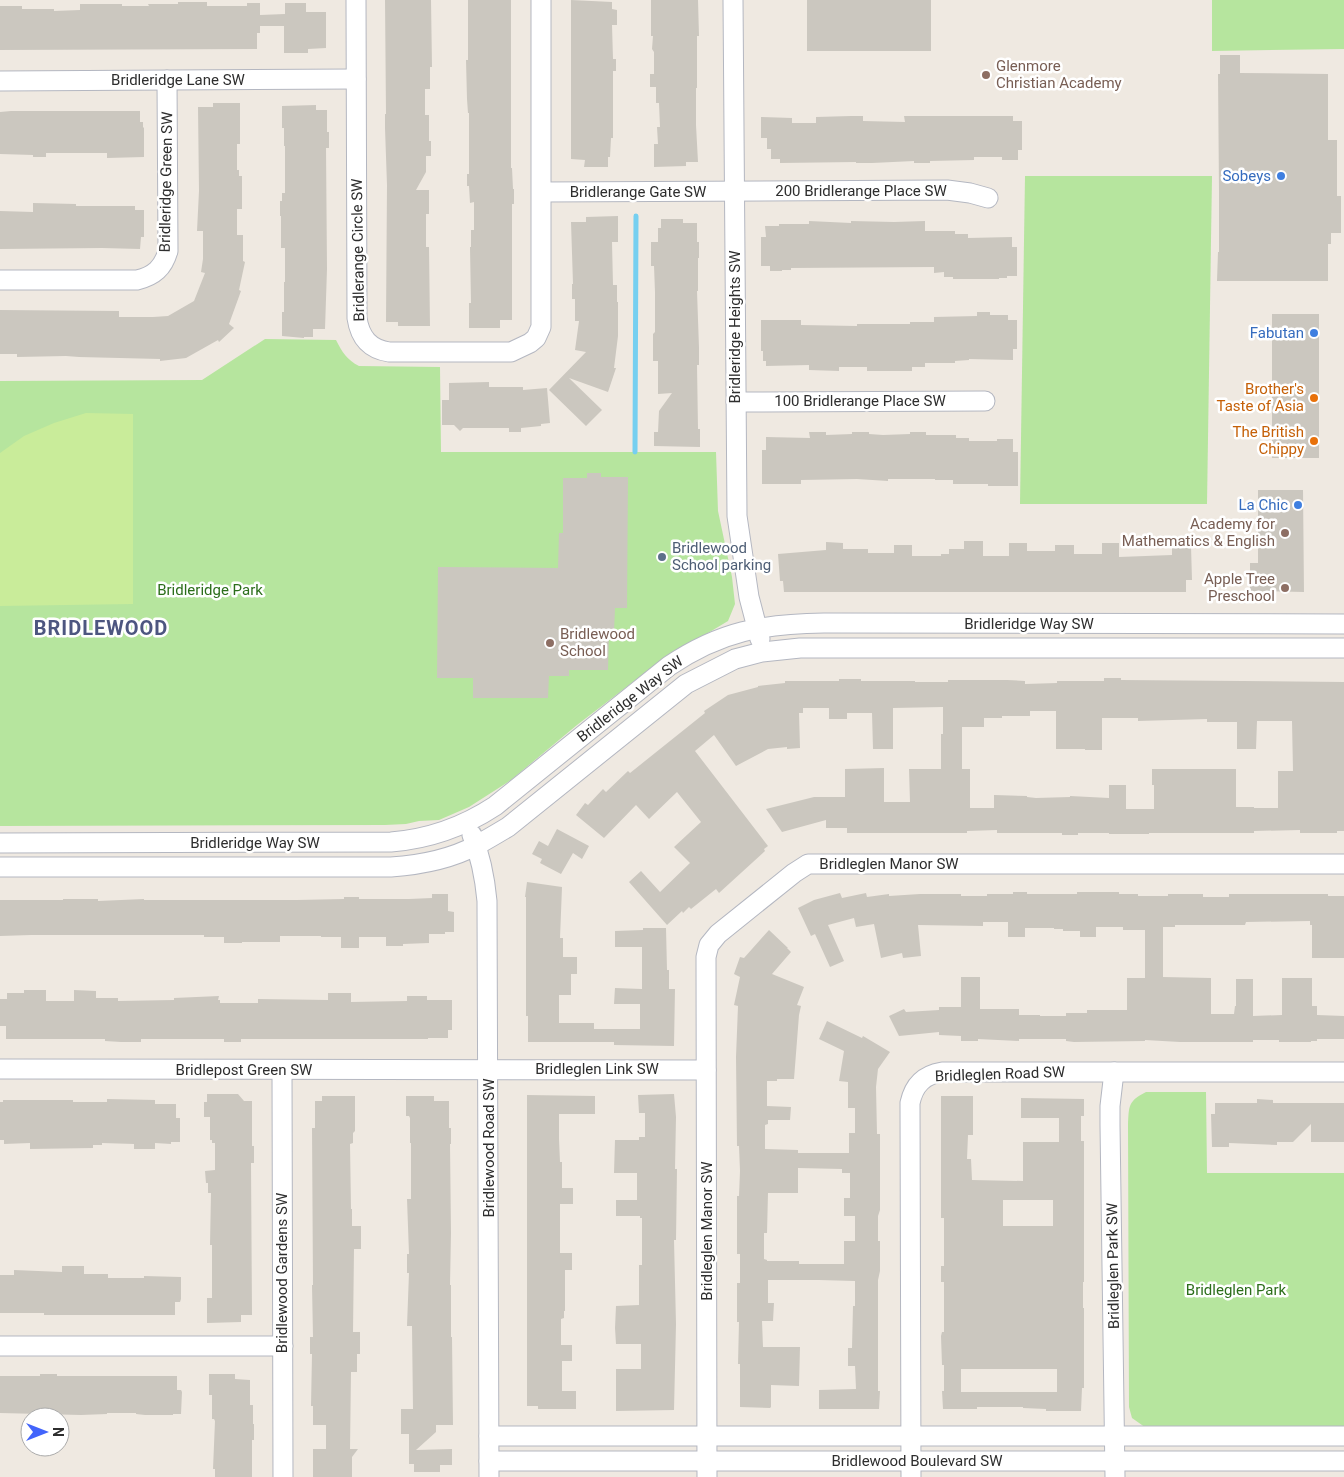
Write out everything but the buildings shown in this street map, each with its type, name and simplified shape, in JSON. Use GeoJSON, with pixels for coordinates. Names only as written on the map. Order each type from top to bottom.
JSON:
{"type":"FeatureCollection","features":[{"type":"Feature","properties":{"kind":"street","name":"Bridlerange Circle SW"},"geometry":{"type":"LineString","coordinates":[[356,0],[357,318],[362,336],[377,349],[390,352],[511,352],[530,343],[536,338],[541,327],[541,0]]}},
{"type":"Feature","properties":{"kind":"street","name":"Bridleridge Heights SW"},"geometry":{"type":"LineString","coordinates":[[733,0],[737,516],[749,596],[758,628],[762,652]]}},
{"type":"Feature","properties":{"kind":"street","name":"Bridleridge Lane SW"},"geometry":{"type":"LineString","coordinates":[[0,81],[356,79]]}},
{"type":"Feature","properties":{"kind":"street","name":"Bridleridge Green SW"},"geometry":{"type":"LineString","coordinates":[[0,280],[137,280],[147,278],[160,268],[165,261],[168,251],[167,80]]}},
{"type":"Feature","properties":{"kind":"street","name":"200 Bridlerange Place SW"},"geometry":{"type":"LineString","coordinates":[[734,191],[947,190],[988,198]]}},
{"type":"Feature","properties":{"kind":"street","name":"Bridlerange Gate SW"},"geometry":{"type":"LineString","coordinates":[[542,192],[734,191]]}},
{"type":"Feature","properties":{"kind":"street","name":"100 Bridlerange Place SW"},"geometry":{"type":"LineString","coordinates":[[736,402],[985,401]]}},
{"type":"Feature","properties":{"kind":"street","name":"Bridleridge Way SW"},"geometry":{"type":"LineString","coordinates":[[0,843],[390,842],[407,841],[438,834],[480,816],[495,806],[675,662],[707,644],[740,632],[758,628],[791,624],[1344,624]]}},
{"type":"Feature","properties":{"kind":"street"},"geometry":{"type":"LineString","coordinates":[[973,624],[973,648]]}},
{"type":"Feature","properties":{"kind":"street"},"geometry":{"type":"LineString","coordinates":[[1189,624],[1190,648]]}},
{"type":"Feature","properties":{"kind":"street","name":"Bridleridge Way SW"},"geometry":{"type":"LineString","coordinates":[[0,867],[390,867],[431,862],[476,845],[508,827],[686,684],[735,659],[762,652],[800,648],[1344,648]]}},
{"type":"Feature","properties":{"kind":"street","name":"Bridlewood Road SW"},"geometry":{"type":"LineString","coordinates":[[467,822],[476,845],[484,875],[487,902],[489,1469]]}},
{"type":"Feature","properties":{"kind":"street"},"geometry":{"type":"LineString","coordinates":[[165,843],[165,867]]}},
{"type":"Feature","properties":{"kind":"street","name":"Bridleglen Manor SW"},"geometry":{"type":"LineString","coordinates":[[707,1469],[706,957],[709,945],[718,934],[808,864],[1344,864]]}},
{"type":"Feature","properties":{"kind":"street","name":"Bridlepost Green SW"},"geometry":{"type":"LineString","coordinates":[[0,1070],[489,1069]]}},
{"type":"Feature","properties":{"kind":"street","name":"Bridleglen Link SW"},"geometry":{"type":"LineString","coordinates":[[489,1069],[706,1070]]}},
{"type":"Feature","properties":{"kind":"street","name":"Bridlewood Gardens SW"},"geometry":{"type":"LineString","coordinates":[[282,1070],[283,1477]]}},
{"type":"Feature","properties":{"kind":"street","name":"Bridleglen Road SW"},"geometry":{"type":"LineString","coordinates":[[911,1469],[910,1103],[916,1088],[927,1076],[942,1072],[1344,1072]]}},
{"type":"Feature","properties":{"kind":"street","name":"Bridleglen Park SW"},"geometry":{"type":"LineString","coordinates":[[1114,1072],[1110,1125],[1115,1469]]}},
{"type":"Feature","properties":{"kind":"street"},"geometry":{"type":"LineString","coordinates":[[0,1346],[283,1346]]}},
{"type":"Feature","properties":{"kind":"street","name":"Bridlewood Boulevard SW"},"geometry":{"type":"LineString","coordinates":[[489,1436],[1344,1436]]}},
{"type":"Feature","properties":{"kind":"street","name":"Bridlewood Boulevard SW"},"geometry":{"type":"LineString","coordinates":[[489,1469],[1115,1469],[1344,1461]]}},
{"type":"Feature","properties":{"kind":"green space"},"geometry":{"type":"Polygon","coordinates":[[[1212,0],[1344,0],[1344,49],[1212,51],[1212,0]]]}},
{"type":"Feature","properties":{"kind":"green space"},"geometry":{"type":"Polygon","coordinates":[[[1025,176],[1212,176],[1207,504],[1020,504],[1025,176]]]}},
{"type":"Feature","properties":{"kind":"green space","name":"Bridleridge Park"},"geometry":{"type":"Polygon","coordinates":[[[265,339],[336,340],[345,355],[359,366],[440,367],[441,452],[716,452],[718,511],[732,577],[735,604],[728,621],[663,659],[577,725],[511,780],[469,807],[439,820],[385,825],[0,826],[0,381],[202,380],[265,339]]]}},
{"type":"Feature","properties":{"kind":"green space"},"geometry":{"type":"Polygon","coordinates":[[[86,413],[133,414],[133,604],[0,606],[0,453],[24,436],[54,423],[86,413]]]}},
{"type":"Feature","properties":{"kind":"green space","name":"Bridleglen Park"},"geometry":{"type":"Polygon","coordinates":[[[1146,1092],[1206,1092],[1207,1173],[1344,1173],[1344,1426],[1149,1430],[1132,1418],[1129,1407],[1128,1125],[1133,1101],[1146,1092]]]}},
{"type":"Feature","properties":{"kind":"waterway"},"geometry":{"type":"LineString","coordinates":[[635,452],[636,216]]}},
{"type":"Feature","properties":{"kind":"place","name":"Glenmore Christian Academy"},"geometry":{"type":"Point","coordinates":[986,75]}},
{"type":"Feature","properties":{"kind":"place","name":"Sobeys"},"geometry":{"type":"Point","coordinates":[1281,176]}},
{"type":"Feature","properties":{"kind":"place","name":"Fabutan"},"geometry":{"type":"Point","coordinates":[1314,333]}},
{"type":"Feature","properties":{"kind":"place","name":"Brother's Taste of Asia"},"geometry":{"type":"Point","coordinates":[1314,398]}},
{"type":"Feature","properties":{"kind":"place","name":"The British Chippy"},"geometry":{"type":"Point","coordinates":[1314,441]}},
{"type":"Feature","properties":{"kind":"place","name":"La Chic"},"geometry":{"type":"Point","coordinates":[1298,505]}},
{"type":"Feature","properties":{"kind":"place","name":"Academy for Mathematics & English"},"geometry":{"type":"Point","coordinates":[1285,533]}},
{"type":"Feature","properties":{"kind":"place","name":"Bridlewood School parking"},"geometry":{"type":"Point","coordinates":[662,557]}},
{"type":"Feature","properties":{"kind":"place","name":"Apple Tree Preschool"},"geometry":{"type":"Point","coordinates":[1285,588]}},
{"type":"Feature","properties":{"kind":"place","name":"Bridlewood School"},"geometry":{"type":"Point","coordinates":[550,643]}},
{"type":"Feature","properties":{"kind":"district","name":"BRIDLEWOOD"},"geometry":{"type":"Point","coordinates":[101,628]}}]}
